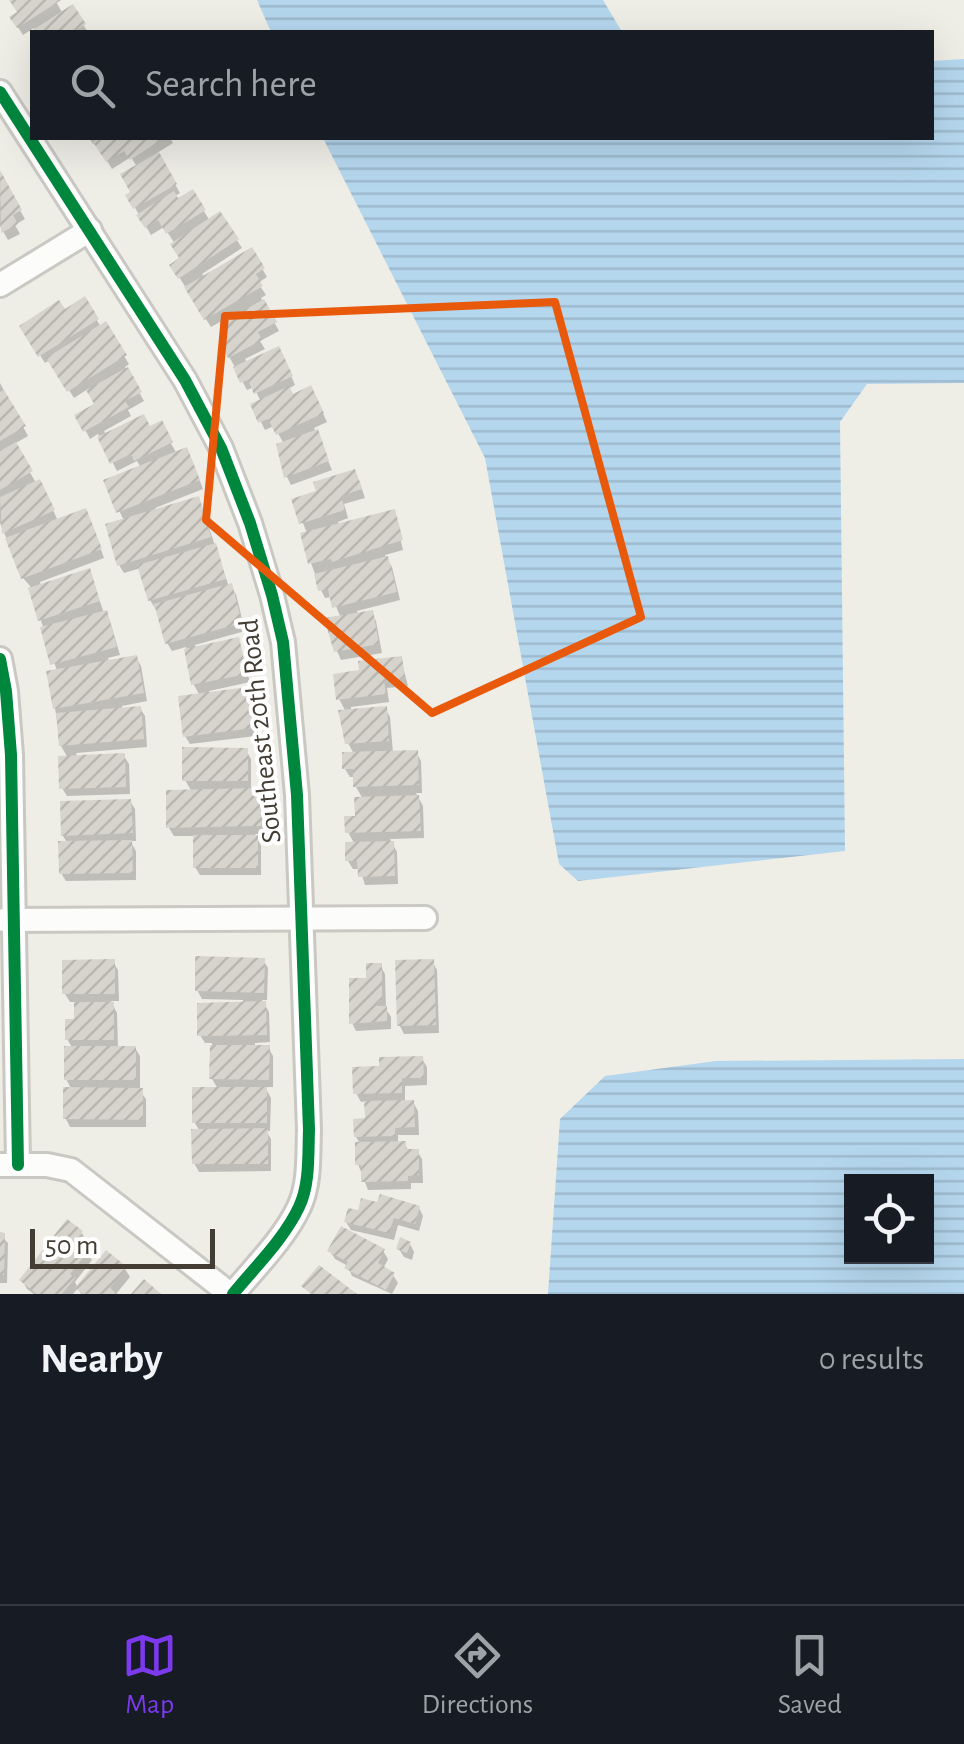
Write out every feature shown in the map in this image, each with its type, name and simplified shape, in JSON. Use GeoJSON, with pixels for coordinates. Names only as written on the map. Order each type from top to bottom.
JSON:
{"type":"FeatureCollection","features":[{"type":"Feature","properties":{"kind":"street","name":"Southeast 20th Road"},"geometry":{"type":"LineString","coordinates":[[0,92],[30,138]]}},
{"type":"Feature","properties":{"kind":"street","name":"Southeast 20th Road"},"geometry":{"type":"LineString","coordinates":[[31,140],[185,380],[221,448],[255,541],[283,642],[297,795],[307,1178],[300,1205],[286,1228],[231,1294]]}},
{"type":"Feature","properties":{"kind":"street"},"geometry":{"type":"LineString","coordinates":[[0,286],[90,230]]}},
{"type":"Feature","properties":{"kind":"street"},"geometry":{"type":"LineString","coordinates":[[0,659],[11,755],[9,1164],[47,1164],[71,1170],[231,1294]]}},
{"type":"Feature","properties":{"kind":"street"},"geometry":{"type":"LineString","coordinates":[[8,920],[426,918]]}},
{"type":"Feature","properties":{"kind":"highlighted area"},"geometry":{"type":"Polygon","coordinates":[[[555,302],[641,617],[432,713],[206,520],[225,316],[555,302]]]}},
{"type":"Feature","properties":{"kind":"water"},"geometry":{"type":"Polygon","coordinates":[[[257,0],[603,0],[621,30],[270,30],[257,0]]]}},
{"type":"Feature","properties":{"kind":"water"},"geometry":{"type":"Polygon","coordinates":[[[964,59],[964,383],[867,384],[840,422],[845,851],[578,881],[559,864],[485,458],[324,140],[934,140],[934,61],[964,59]]]}},
{"type":"Feature","properties":{"kind":"water"},"geometry":{"type":"Polygon","coordinates":[[[964,1059],[964,1294],[548,1294],[560,1119],[605,1076],[716,1061],[964,1059]]]}},
{"type":"Feature","properties":{"kind":"building"},"geometry":{"type":"Polygon","coordinates":[[[9,0],[61,0],[17,28],[9,17],[17,12],[9,0]]]}},
{"type":"Feature","properties":{"kind":"building"},"geometry":{"type":"Polygon","coordinates":[[[73,4],[86,24],[77,30],[33,30],[73,4]]]}},
{"type":"Feature","properties":{"kind":"building"},"geometry":{"type":"Polygon","coordinates":[[[161,140],[130,160],[124,151],[106,162],[93,142],[161,140]]]}},
{"type":"Feature","properties":{"kind":"building"},"geometry":{"type":"Polygon","coordinates":[[[159,152],[177,184],[133,209],[125,195],[130,192],[120,174],[159,152]]]}},
{"type":"Feature","properties":{"kind":"building"},"geometry":{"type":"Polygon","coordinates":[[[0,170],[22,210],[13,215],[18,224],[1,233],[0,170]]]}},
{"type":"Feature","properties":{"kind":"building"},"geometry":{"type":"Polygon","coordinates":[[[193,189],[206,210],[166,234],[158,220],[145,228],[136,215],[174,191],[178,198],[193,189]]]}},
{"type":"Feature","properties":{"kind":"building"},"geometry":{"type":"Polygon","coordinates":[[[220,211],[239,239],[178,279],[169,265],[179,258],[170,244],[220,211]]]}},
{"type":"Feature","properties":{"kind":"building"},"geometry":{"type":"Polygon","coordinates":[[[252,247],[265,268],[256,274],[263,286],[204,320],[184,287],[252,247]]]}},
{"type":"Feature","properties":{"kind":"building"},"geometry":{"type":"Polygon","coordinates":[[[85,296],[99,319],[38,357],[19,326],[59,300],[65,309],[85,296]]]}},
{"type":"Feature","properties":{"kind":"building"},"geometry":{"type":"Polygon","coordinates":[[[264,299],[277,322],[258,332],[262,340],[228,358],[220,344],[227,340],[219,324],[264,299]]]}},
{"type":"Feature","properties":{"kind":"building"},"geometry":{"type":"Polygon","coordinates":[[[106,321],[127,355],[67,392],[46,358],[106,321]]]}},
{"type":"Feature","properties":{"kind":"building"},"geometry":{"type":"Polygon","coordinates":[[[279,346],[293,376],[254,394],[248,380],[240,383],[233,367],[279,346]]]}},
{"type":"Feature","properties":{"kind":"building"},"geometry":{"type":"Polygon","coordinates":[[[128,367],[142,392],[125,401],[129,407],[83,432],[74,415],[94,404],[86,390],[128,367]]]}},
{"type":"Feature","properties":{"kind":"building"},"geometry":{"type":"Polygon","coordinates":[[[311,385],[324,413],[276,435],[268,419],[258,423],[250,404],[289,386],[293,394],[311,385]]]}},
{"type":"Feature","properties":{"kind":"building"},"geometry":{"type":"Polygon","coordinates":[[[4,390],[26,426],[0,441],[0,392],[4,390]]]}},
{"type":"Feature","properties":{"kind":"building"},"geometry":{"type":"Polygon","coordinates":[[[144,414],[150,426],[162,420],[173,442],[134,461],[131,454],[110,464],[97,437],[144,414]]]}},
{"type":"Feature","properties":{"kind":"building"},"geometry":{"type":"Polygon","coordinates":[[[318,429],[329,461],[284,478],[276,444],[318,429]]]}},
{"type":"Feature","properties":{"kind":"building"},"geometry":{"type":"Polygon","coordinates":[[[16,442],[33,471],[0,490],[0,451],[16,442]]]}},
{"type":"Feature","properties":{"kind":"building"},"geometry":{"type":"Polygon","coordinates":[[[187,447],[200,480],[116,513],[103,480],[187,447]]]}},
{"type":"Feature","properties":{"kind":"building"},"geometry":{"type":"Polygon","coordinates":[[[355,469],[362,489],[341,496],[345,510],[299,524],[291,499],[316,491],[313,482],[355,469]]]}},
{"type":"Feature","properties":{"kind":"building"},"geometry":{"type":"Polygon","coordinates":[[[40,479],[55,510],[2,534],[0,497],[40,479]]]}},
{"type":"Feature","properties":{"kind":"building"},"geometry":{"type":"Polygon","coordinates":[[[199,496],[211,537],[117,566],[105,524],[199,496]]]}},
{"type":"Feature","properties":{"kind":"building"},"geometry":{"type":"Polygon","coordinates":[[[86,508],[102,549],[21,579],[5,538],[86,508]]]}},
{"type":"Feature","properties":{"kind":"building"},"geometry":{"type":"Polygon","coordinates":[[[395,509],[403,540],[332,562],[331,559],[308,564],[300,533],[395,509]]]}},
{"type":"Feature","properties":{"kind":"building"},"geometry":{"type":"Polygon","coordinates":[[[216,543],[226,579],[148,601],[137,565],[216,543]]]}},
{"type":"Feature","properties":{"kind":"building"},"geometry":{"type":"Polygon","coordinates":[[[388,556],[397,592],[332,608],[328,589],[318,591],[314,574],[388,556]]]}},
{"type":"Feature","properties":{"kind":"building"},"geometry":{"type":"Polygon","coordinates":[[[90,568],[100,601],[38,621],[28,588],[90,568]]]}},
{"type":"Feature","properties":{"kind":"building"},"geometry":{"type":"Polygon","coordinates":[[[232,583],[242,623],[165,644],[154,604],[232,583]]]}},
{"type":"Feature","properties":{"kind":"building"},"geometry":{"type":"Polygon","coordinates":[[[107,610],[117,647],[50,665],[40,627],[107,610]]]}},
{"type":"Feature","properties":{"kind":"building"},"geometry":{"type":"Polygon","coordinates":[[[373,610],[379,644],[334,652],[324,618],[373,610]]]}},
{"type":"Feature","properties":{"kind":"building"},"geometry":{"type":"Polygon","coordinates":[[[239,637],[247,674],[191,685],[184,649],[239,637]]]}},
{"type":"Feature","properties":{"kind":"building"},"geometry":{"type":"Polygon","coordinates":[[[137,655],[144,693],[53,709],[46,671],[137,655]]]}},
{"type":"Feature","properties":{"kind":"building"},"geometry":{"type":"Polygon","coordinates":[[[402,656],[405,678],[384,681],[386,694],[336,700],[333,674],[359,670],[358,661],[402,656]]]}},
{"type":"Feature","properties":{"kind":"building"},"geometry":{"type":"Polygon","coordinates":[[[248,687],[253,728],[183,737],[178,696],[248,687]]]}},
{"type":"Feature","properties":{"kind":"building"},"geometry":{"type":"Polygon","coordinates":[[[141,706],[144,739],[59,746],[56,713],[141,706]]]}},
{"type":"Feature","properties":{"kind":"building"},"geometry":{"type":"Polygon","coordinates":[[[387,706],[389,741],[345,744],[338,710],[387,706]]]}},
{"type":"Feature","properties":{"kind":"building"},"geometry":{"type":"Polygon","coordinates":[[[182,747],[248,748],[248,781],[182,781],[182,747]]]}},
{"type":"Feature","properties":{"kind":"building"},"geometry":{"type":"Polygon","coordinates":[[[418,750],[419,785],[353,787],[353,769],[342,769],[342,752],[418,750]]]}},
{"type":"Feature","properties":{"kind":"building"},"geometry":{"type":"Polygon","coordinates":[[[125,753],[126,787],[59,789],[58,756],[125,753]]]}},
{"type":"Feature","properties":{"kind":"building"},"geometry":{"type":"Polygon","coordinates":[[[260,788],[261,826],[166,828],[166,790],[260,788]]]}},
{"type":"Feature","properties":{"kind":"building"},"geometry":{"type":"Polygon","coordinates":[[[419,795],[421,831],[345,833],[344,816],[355,816],[354,797],[419,795]]]}},
{"type":"Feature","properties":{"kind":"building"},"geometry":{"type":"Polygon","coordinates":[[[131,799],[133,833],[61,836],[60,801],[131,799]]]}},
{"type":"Feature","properties":{"kind":"building"},"geometry":{"type":"Polygon","coordinates":[[[193,835],[258,835],[258,868],[193,868],[193,835]]]}},
{"type":"Feature","properties":{"kind":"building"},"geometry":{"type":"Polygon","coordinates":[[[132,840],[133,873],[59,874],[58,841],[132,840]]]}},
{"type":"Feature","properties":{"kind":"building"},"geometry":{"type":"Polygon","coordinates":[[[394,841],[395,876],[358,877],[357,861],[345,861],[345,842],[394,841]]]}},
{"type":"Feature","properties":{"kind":"building"},"geometry":{"type":"Polygon","coordinates":[[[195,956],[265,958],[264,993],[195,991],[195,956]]]}},
{"type":"Feature","properties":{"kind":"building"},"geometry":{"type":"Polygon","coordinates":[[[115,959],[115,994],[62,994],[62,960],[115,959]]]}},
{"type":"Feature","properties":{"kind":"building"},"geometry":{"type":"Polygon","coordinates":[[[434,959],[436,1025],[397,1026],[395,960],[434,959]]]}},
{"type":"Feature","properties":{"kind":"building"},"geometry":{"type":"Polygon","coordinates":[[[366,963],[382,963],[382,1000],[377,1000],[377,1006],[387,1006],[387,1021],[349,1024],[349,978],[366,978],[366,963]]]}},
{"type":"Feature","properties":{"kind":"building"},"geometry":{"type":"Polygon","coordinates":[[[266,1001],[267,1035],[197,1036],[197,1003],[266,1001]]]}},
{"type":"Feature","properties":{"kind":"building"},"geometry":{"type":"Polygon","coordinates":[[[74,1002],[114,1002],[114,1040],[65,1040],[65,1019],[74,1019],[74,1002]]]}},
{"type":"Feature","properties":{"kind":"building"},"geometry":{"type":"Polygon","coordinates":[[[210,1045],[270,1045],[269,1080],[209,1079],[210,1045]]]}},
{"type":"Feature","properties":{"kind":"building"},"geometry":{"type":"Polygon","coordinates":[[[64,1046],[136,1046],[136,1080],[64,1080],[64,1046]]]}},
{"type":"Feature","properties":{"kind":"building"},"geometry":{"type":"Polygon","coordinates":[[[423,1056],[424,1078],[402,1078],[402,1093],[353,1094],[352,1067],[379,1066],[379,1057],[423,1056]]]}},
{"type":"Feature","properties":{"kind":"building"},"geometry":{"type":"Polygon","coordinates":[[[63,1087],[143,1088],[143,1120],[63,1119],[63,1087]]]}},
{"type":"Feature","properties":{"kind":"building"},"geometry":{"type":"Polygon","coordinates":[[[192,1087],[267,1087],[267,1123],[192,1123],[192,1087]]]}},
{"type":"Feature","properties":{"kind":"building"},"geometry":{"type":"Polygon","coordinates":[[[414,1100],[415,1127],[395,1128],[395,1136],[354,1137],[353,1119],[365,1118],[364,1101],[414,1100]]]}},
{"type":"Feature","properties":{"kind":"building"},"geometry":{"type":"Polygon","coordinates":[[[268,1128],[268,1164],[192,1164],[191,1129],[268,1128]]]}},
{"type":"Feature","properties":{"kind":"building"},"geometry":{"type":"Polygon","coordinates":[[[406,1141],[406,1149],[419,1149],[419,1175],[408,1176],[408,1181],[361,1182],[361,1165],[355,1165],[355,1142],[406,1141]]]}},
{"type":"Feature","properties":{"kind":"building"},"geometry":{"type":"Polygon","coordinates":[[[380,1194],[420,1206],[415,1224],[394,1218],[389,1233],[344,1222],[348,1208],[358,1210],[361,1198],[377,1202],[380,1194]]]}},
{"type":"Feature","properties":{"kind":"building"},"geometry":{"type":"Polygon","coordinates":[[[67,1219],[83,1231],[76,1240],[89,1250],[70,1274],[75,1278],[62,1294],[37,1294],[19,1280],[67,1219]]]}},
{"type":"Feature","properties":{"kind":"building"},"geometry":{"type":"Polygon","coordinates":[[[341,1226],[385,1249],[378,1263],[395,1273],[386,1290],[344,1268],[348,1262],[327,1251],[341,1226]]]}},
{"type":"Feature","properties":{"kind":"building"},"geometry":{"type":"Polygon","coordinates":[[[0,1232],[5,1233],[4,1275],[0,1275],[0,1232]]]}},
{"type":"Feature","properties":{"kind":"building"},"geometry":{"type":"Polygon","coordinates":[[[400,1237],[411,1242],[407,1253],[396,1249],[400,1237]]]}},
{"type":"Feature","properties":{"kind":"building"},"geometry":{"type":"Polygon","coordinates":[[[106,1250],[127,1267],[110,1288],[117,1294],[83,1294],[75,1288],[106,1250]]]}},
{"type":"Feature","properties":{"kind":"building"},"geometry":{"type":"Polygon","coordinates":[[[319,1265],[357,1294],[311,1294],[301,1286],[319,1265]]]}},
{"type":"Feature","properties":{"kind":"building"},"geometry":{"type":"Polygon","coordinates":[[[144,1279],[161,1294],[131,1294],[144,1279]]]}},
{"type":"Feature","properties":{"kind":"cycle path"},"geometry":{"type":"LineString","coordinates":[[0,92],[30,139]]}},
{"type":"Feature","properties":{"kind":"cycle path"},"geometry":{"type":"LineString","coordinates":[[31,140],[185,380],[221,448],[250,523],[283,642],[297,795],[308,1169],[303,1198],[293,1219],[233,1294]]}},
{"type":"Feature","properties":{"kind":"cycle path"},"geometry":{"type":"LineString","coordinates":[[0,659],[11,755],[18,1165]]}}]}
